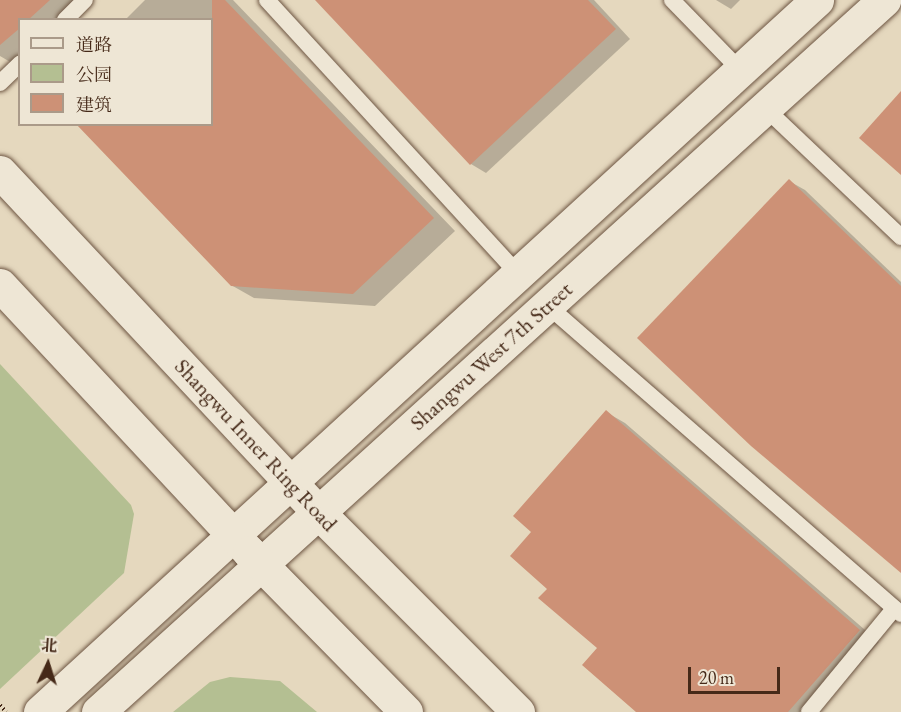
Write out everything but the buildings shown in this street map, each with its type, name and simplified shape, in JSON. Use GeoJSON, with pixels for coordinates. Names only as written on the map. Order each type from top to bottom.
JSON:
{"type":"FeatureCollection","features":[{"type":"Feature","properties":{"kind":"street","name":"Shangwu West 7th Street"},"geometry":{"type":"LineString","coordinates":[[40,712],[817,0]]}},
{"type":"Feature","properties":{"kind":"street","name":"Shangwu West 7th Street"},"geometry":{"type":"LineString","coordinates":[[98,712],[884,0]]}},
{"type":"Feature","properties":{"kind":"street","name":"Shangwu Inner Ring Road"},"geometry":{"type":"LineString","coordinates":[[0,172],[290,483],[518,712]]}},
{"type":"Feature","properties":{"kind":"street"},"geometry":{"type":"LineString","coordinates":[[0,285],[233,535],[406,712]]}},
{"type":"Feature","properties":{"kind":"lane"},"geometry":{"type":"LineString","coordinates":[[67,18],[86,0]]}},
{"type":"Feature","properties":{"kind":"lane"},"geometry":{"type":"LineString","coordinates":[[267,0],[518,274]]}},
{"type":"Feature","properties":{"kind":"lane"},"geometry":{"type":"LineString","coordinates":[[672,0],[740,70]]}},
{"type":"Feature","properties":{"kind":"lane"},"geometry":{"type":"LineString","coordinates":[[0,83],[18,66]]}},
{"type":"Feature","properties":{"kind":"lane"},"geometry":{"type":"LineString","coordinates":[[764,107],[901,237]]}},
{"type":"Feature","properties":{"kind":"lane"},"geometry":{"type":"LineString","coordinates":[[547,305],[898,612],[809,712]]}},
{"type":"Feature","properties":{"kind":"path"},"geometry":{"type":"LineString","coordinates":[[0,705],[6,712]]}},
{"type":"Feature","properties":{"kind":"green space"},"geometry":{"type":"Polygon","coordinates":[[[0,364],[131,505],[134,514],[124,573],[0,689],[0,364]]]}},
{"type":"Feature","properties":{"kind":"green space"},"geometry":{"type":"Polygon","coordinates":[[[230,677],[280,681],[317,712],[173,712],[210,682],[230,677]]]}}]}
